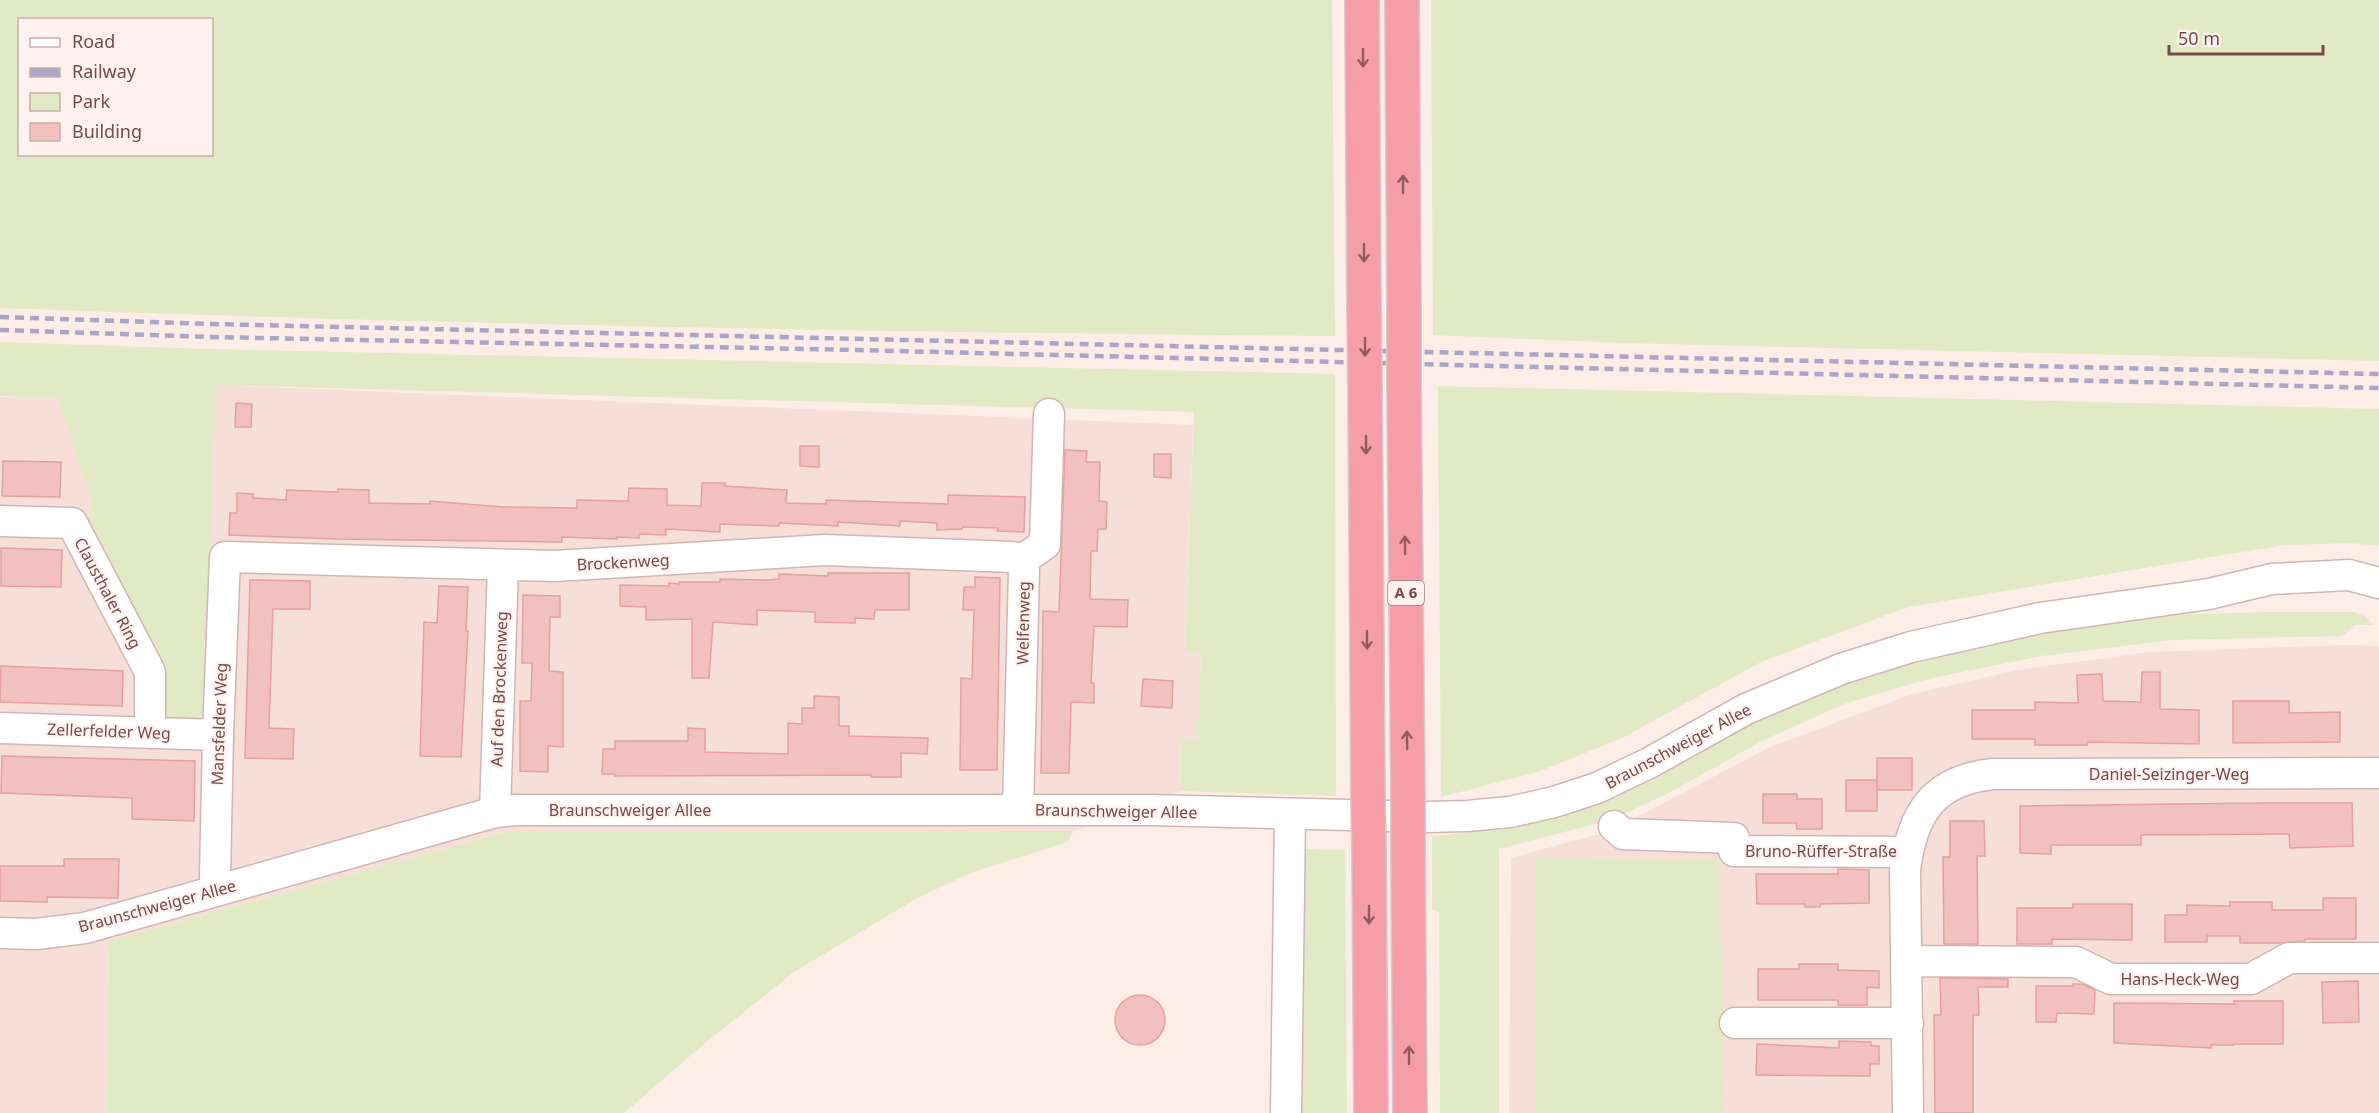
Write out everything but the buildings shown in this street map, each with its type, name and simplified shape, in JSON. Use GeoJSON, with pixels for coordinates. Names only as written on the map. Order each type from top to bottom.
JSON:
{"type":"FeatureCollection","features":[{"type":"Feature","properties":{"kind":"highway","name":"A 6"},"geometry":{"type":"LineString","coordinates":[[1362,0],[1371,1113]]}},
{"type":"Feature","properties":{"kind":"highway","name":"A 6"},"geometry":{"type":"LineString","coordinates":[[1402,0],[1410,1113]]}},
{"type":"Feature","properties":{"kind":"street","name":"Welfenweg"},"geometry":{"type":"LineString","coordinates":[[1018,809],[1024,571],[1021,561],[1045,544],[1049,414]]}},
{"type":"Feature","properties":{"kind":"street","name":"Clausthaler Ring"},"geometry":{"type":"LineString","coordinates":[[0,521],[72,523],[150,672],[150,732]]}},
{"type":"Feature","properties":{"kind":"street","name":"Brockenweg"},"geometry":{"type":"LineString","coordinates":[[225,557],[555,566],[825,550],[1013,557],[1021,561]]}},
{"type":"Feature","properties":{"kind":"street","name":"Mansfelder Weg"},"geometry":{"type":"LineString","coordinates":[[219,890],[215,877],[225,557]]}},
{"type":"Feature","properties":{"kind":"street","name":"Auf den Brockenweg"},"geometry":{"type":"LineString","coordinates":[[495,812],[503,565]]}},
{"type":"Feature","properties":{"kind":"street","name":"Braunschweiger Allee"},"geometry":{"type":"LineString","coordinates":[[0,933],[36,934],[84,928],[495,812],[525,810],[1018,809],[1467,816],[1510,812],[1554,802],[1597,788],[1649,763],[1746,709],[1841,669],[1911,647],[2040,618],[2210,594],[2272,579],[2349,575],[2379,583]]}},
{"type":"Feature","properties":{"kind":"street","name":"Braunschweiger Allee"},"geometry":{"type":"LineString","coordinates":[[2210,594],[2349,596],[2379,590]]}},
{"type":"Feature","properties":{"kind":"street","name":"Zellerfelder Weg"},"geometry":{"type":"LineString","coordinates":[[0,728],[218,735]]}},
{"type":"Feature","properties":{"kind":"street","name":"Daniel-Seizinger-Weg"},"geometry":{"type":"LineString","coordinates":[[1959,780],[1994,774],[2379,773]]}},
{"type":"Feature","properties":{"kind":"street","name":"Bruno-Rüffer-Straße"},"geometry":{"type":"LineString","coordinates":[[1908,1113],[1905,870],[1907,852],[1927,806],[1941,791],[1959,780]]}},
{"type":"Feature","properties":{"kind":"street"},"geometry":{"type":"LineString","coordinates":[[1286,1113],[1290,815]]}},
{"type":"Feature","properties":{"kind":"street","name":"Bruno-Rüffer-Straße"},"geometry":{"type":"LineString","coordinates":[[1614,826],[1623,834],[1734,844],[1907,852]]}},
{"type":"Feature","properties":{"kind":"street","name":"Hans-Heck-Weg"},"geometry":{"type":"LineString","coordinates":[[1907,961],[2076,962],[2111,979],[2251,979],[2289,958],[2379,958]]}},
{"type":"Feature","properties":{"kind":"street"},"geometry":{"type":"LineString","coordinates":[[1736,1023],[1908,1023]]}},
{"type":"Feature","properties":{"kind":"shaded area"},"geometry":{"type":"Polygon","coordinates":[[[215,385],[1193,425],[1185,652],[1201,653],[1198,739],[1182,739],[1181,791],[1073,831],[504,832],[109,941],[106,1113],[0,1113],[0,397],[58,397],[92,502],[85,528],[206,722],[215,385]]]}},
{"type":"Feature","properties":{"kind":"shaded area"},"geometry":{"type":"Polygon","coordinates":[[[2345,645],[2379,646],[2379,1113],[1509,1113],[1511,858],[1610,831],[1768,748],[1912,694],[2018,670],[2150,652],[2345,645]]]}},
{"type":"Feature","properties":{"kind":"green space"},"geometry":{"type":"Polygon","coordinates":[[[0,0],[1332,0],[1335,336],[1001,333],[334,319],[0,308],[0,0]]]}},
{"type":"Feature","properties":{"kind":"green space"},"geometry":{"type":"Polygon","coordinates":[[[1431,0],[2379,0],[2379,361],[1624,343],[1433,335],[1431,0]]]}},
{"type":"Feature","properties":{"kind":"green space"},"geometry":{"type":"Polygon","coordinates":[[[0,342],[210,349],[1335,374],[1336,796],[1181,791],[1182,739],[1198,739],[1201,653],[1185,652],[1194,412],[216,385],[206,722],[165,720],[163,672],[85,528],[92,502],[58,398],[0,396],[0,342]]]}},
{"type":"Feature","properties":{"kind":"green space"},"geometry":{"type":"Polygon","coordinates":[[[1438,386],[2379,409],[2379,546],[2350,543],[2285,545],[1908,607],[1763,661],[1622,738],[1538,772],[1441,797],[1438,386]]]}},
{"type":"Feature","properties":{"kind":"green space"},"geometry":{"type":"Polygon","coordinates":[[[2355,612],[2366,617],[2374,625],[2355,625],[2342,636],[2172,640],[2042,656],[1928,679],[1844,704],[1764,740],[1667,794],[1610,820],[1499,849],[1499,1113],[1440,1113],[1439,911],[1432,910],[1432,836],[1508,829],[1521,821],[1840,682],[1923,656],[2041,631],[2171,615],[2355,612]]]}},
{"type":"Feature","properties":{"kind":"green space"},"geometry":{"type":"Polygon","coordinates":[[[1073,831],[1068,842],[970,873],[914,900],[794,972],[705,1043],[624,1113],[106,1113],[109,941],[505,832],[1073,831]]]}},
{"type":"Feature","properties":{"kind":"green space"},"geometry":{"type":"Polygon","coordinates":[[[1300,849],[1345,850],[1347,1113],[1296,1113],[1300,849]]]}},
{"type":"Feature","properties":{"kind":"green space"},"geometry":{"type":"Polygon","coordinates":[[[1535,857],[1720,860],[1722,1113],[1536,1113],[1535,857]]]}},
{"type":"Feature","properties":{"kind":"railway"},"geometry":{"type":"LineString","coordinates":[[0,317],[211,324],[2379,374]]}},
{"type":"Feature","properties":{"kind":"railway"},"geometry":{"type":"LineString","coordinates":[[0,330],[211,337],[857,350],[2379,388]]}}]}
